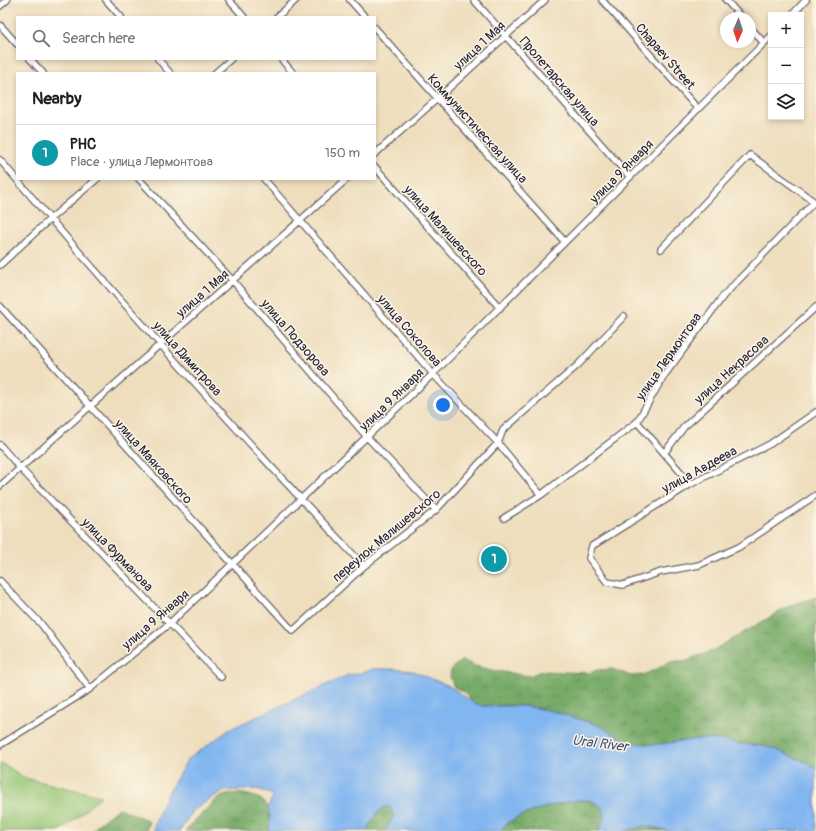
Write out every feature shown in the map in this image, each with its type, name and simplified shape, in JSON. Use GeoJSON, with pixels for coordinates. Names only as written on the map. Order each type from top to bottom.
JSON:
{"type":"FeatureCollection","features":[{"type":"Feature","properties":{"kind":"street"},"geometry":{"type":"LineString","coordinates":[[0,6],[7,0]]}},
{"type":"Feature","properties":{"kind":"street"},"geometry":{"type":"LineString","coordinates":[[106,0],[120,16]]}},
{"type":"Feature","properties":{"kind":"street"},"geometry":{"type":"LineString","coordinates":[[229,0],[243,16]]}},
{"type":"Feature","properties":{"kind":"street"},"geometry":{"type":"LineString","coordinates":[[278,16],[296,0]]}},
{"type":"Feature","properties":{"kind":"street"},"geometry":{"type":"LineString","coordinates":[[350,0],[364,16]]}},
{"type":"Feature","properties":{"kind":"street","name":"Пролетарская улица"},"geometry":{"type":"LineString","coordinates":[[474,0],[630,177]]}},
{"type":"Feature","properties":{"kind":"street","name":"улица 1 Мая"},"geometry":{"type":"LineString","coordinates":[[376,153],[545,0]]}},
{"type":"Feature","properties":{"kind":"street","name":"Chapaev Street"},"geometry":{"type":"LineString","coordinates":[[602,0],[698,109]]}},
{"type":"Feature","properties":{"kind":"street"},"geometry":{"type":"LineString","coordinates":[[726,0],[737,12]]}},
{"type":"Feature","properties":{"kind":"street"},"geometry":{"type":"LineString","coordinates":[[795,12],[806,0]]}},
{"type":"Feature","properties":{"kind":"street"},"geometry":{"type":"LineString","coordinates":[[0,25],[16,43]]}},
{"type":"Feature","properties":{"kind":"street","name":"Коммунистическая улица"},"geometry":{"type":"LineString","coordinates":[[376,29],[565,242]]}},
{"type":"Feature","properties":{"kind":"street"},"geometry":{"type":"LineString","coordinates":[[756,34],[764,43]]}},
{"type":"Feature","properties":{"kind":"street","name":"улица 9 Января"},"geometry":{"type":"LineString","coordinates":[[0,745],[90,689],[169,624],[434,374],[768,39]]}},
{"type":"Feature","properties":{"kind":"street"},"geometry":{"type":"LineString","coordinates":[[31,60],[42,72]]}},
{"type":"Feature","properties":{"kind":"street"},"geometry":{"type":"LineString","coordinates":[[159,60],[169,72]]}},
{"type":"Feature","properties":{"kind":"street"},"geometry":{"type":"LineString","coordinates":[[216,72],[229,60]]}},
{"type":"Feature","properties":{"kind":"street"},"geometry":{"type":"LineString","coordinates":[[282,60],[292,72]]}},
{"type":"Feature","properties":{"kind":"street"},"geometry":{"type":"LineString","coordinates":[[661,249],[750,155],[815,203]]}},
{"type":"Feature","properties":{"kind":"street","name":"улица Димитрова"},"geometry":{"type":"LineString","coordinates":[[0,160],[16,179]]}},
{"type":"Feature","properties":{"kind":"street","name":"улица Малишевского"},"geometry":{"type":"LineString","coordinates":[[376,168],[500,308]]}},
{"type":"Feature","properties":{"kind":"street","name":"улица Димитрова"},"geometry":{"type":"LineString","coordinates":[[17,180],[160,344],[364,566]]}},
{"type":"Feature","properties":{"kind":"street"},"geometry":{"type":"LineString","coordinates":[[0,265],[50,219],[97,180]]}},
{"type":"Feature","properties":{"kind":"street","name":"улица Подзорова"},"geometry":{"type":"LineString","coordinates":[[140,180],[233,281],[367,437],[436,510]]}},
{"type":"Feature","properties":{"kind":"street","name":"улица Соколова"},"geometry":{"type":"LineString","coordinates":[[265,180],[434,374],[498,443],[541,495]]}},
{"type":"Feature","properties":{"kind":"street","name":"улица 1 Мая"},"geometry":{"type":"LineString","coordinates":[[0,486],[346,180]]}},
{"type":"Feature","properties":{"kind":"street","name":"улица Лермонтова"},"geometry":{"type":"LineString","coordinates":[[504,518],[541,495],[637,422],[663,377],[724,295],[815,203]]}},
{"type":"Feature","properties":{"kind":"street","name":"улица Маяковского"},"geometry":{"type":"LineString","coordinates":[[0,306],[293,631]]}},
{"type":"Feature","properties":{"kind":"street","name":"улица Некрасова"},"geometry":{"type":"LineString","coordinates":[[665,452],[684,427],[816,307]]}},
{"type":"Feature","properties":{"kind":"street","name":"переулок Малишевского"},"geometry":{"type":"LineString","coordinates":[[293,631],[364,566],[436,510],[498,443],[504,430],[578,365],[624,316]]}},
{"type":"Feature","properties":{"kind":"street","name":"улица Авдеева"},"geometry":{"type":"LineString","coordinates":[[816,412],[770,444],[691,484],[592,546],[589,558],[607,582],[623,585],[661,572],[699,565],[739,547],[816,495]]}},
{"type":"Feature","properties":{"kind":"street"},"geometry":{"type":"LineString","coordinates":[[637,422],[665,452],[691,484]]}},
{"type":"Feature","properties":{"kind":"street","name":"улица Фурманова"},"geometry":{"type":"LineString","coordinates":[[0,445],[20,468],[221,677]]}},
{"type":"Feature","properties":{"kind":"street"},"geometry":{"type":"LineString","coordinates":[[0,581],[42,625],[90,689]]}},
{"type":"Feature","properties":{"kind":"green space"},"geometry":{"type":"Polygon","coordinates":[[[816,597],[816,768],[786,754],[763,746],[737,744],[723,740],[700,739],[664,744],[638,744],[628,742],[598,725],[552,711],[513,705],[483,706],[474,703],[464,692],[454,687],[450,678],[451,669],[462,660],[475,666],[529,676],[542,671],[588,673],[598,670],[612,669],[631,676],[643,675],[670,661],[684,661],[712,651],[791,605],[816,597]]]}},
{"type":"Feature","properties":{"kind":"green space"},"geometry":{"type":"Polygon","coordinates":[[[0,764],[5,765],[25,778],[101,796],[79,816],[59,831],[0,831],[0,764]]]}},
{"type":"Feature","properties":{"kind":"green space"},"geometry":{"type":"Polygon","coordinates":[[[237,793],[260,799],[265,803],[268,807],[269,813],[269,831],[186,831],[193,822],[217,799],[237,793]]]}},
{"type":"Feature","properties":{"kind":"green space"},"geometry":{"type":"Polygon","coordinates":[[[576,800],[595,802],[603,808],[605,817],[600,827],[600,831],[499,831],[507,824],[525,814],[576,800]]]}},
{"type":"Feature","properties":{"kind":"green space"},"geometry":{"type":"Polygon","coordinates":[[[387,806],[391,808],[394,816],[385,831],[366,831],[378,812],[387,806]]]}},
{"type":"Feature","properties":{"kind":"green space"},"geometry":{"type":"Polygon","coordinates":[[[119,808],[149,821],[146,831],[93,831],[98,824],[119,808]]]}},
{"type":"Feature","properties":{"kind":"green space"},"geometry":{"type":"Polygon","coordinates":[[[645,826],[669,831],[624,831],[645,826]]]}},
{"type":"Feature","properties":{"kind":"water","name":"Ural River"},"geometry":{"type":"Polygon","coordinates":[[[373,669],[413,671],[449,686],[474,703],[483,706],[524,706],[552,711],[598,725],[628,742],[652,745],[700,739],[723,740],[737,744],[763,746],[774,749],[808,763],[816,768],[816,831],[669,831],[645,826],[624,831],[600,831],[605,814],[603,809],[600,805],[592,801],[580,800],[548,806],[517,817],[499,831],[385,831],[394,816],[391,808],[387,806],[378,812],[366,831],[269,831],[270,816],[268,808],[273,795],[258,789],[223,791],[192,811],[180,831],[154,831],[154,826],[163,802],[187,760],[230,729],[348,675],[373,669]]]}},
{"type":"Feature","properties":{"kind":"place","name":"РНС"},"geometry":{"type":"Point","coordinates":[494,559]}}]}
